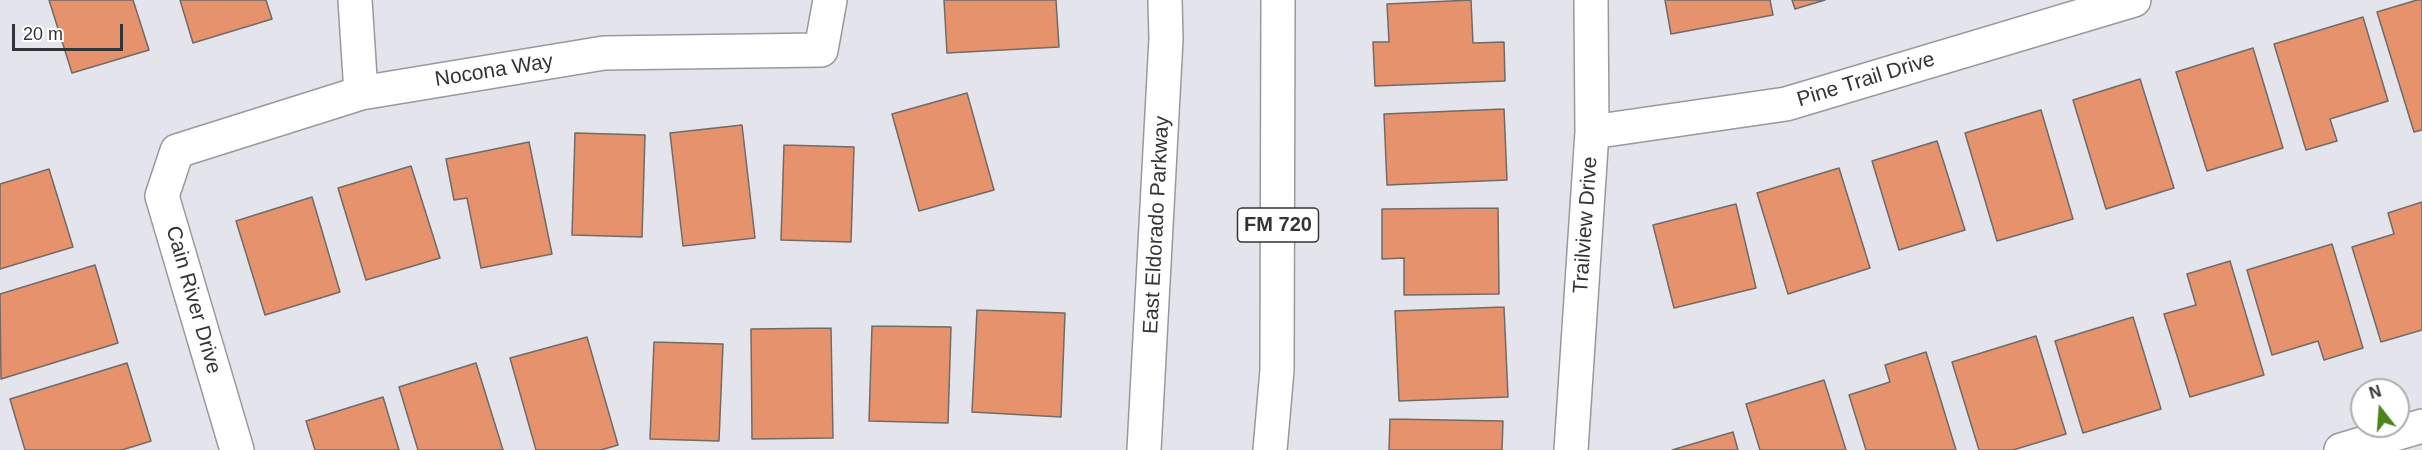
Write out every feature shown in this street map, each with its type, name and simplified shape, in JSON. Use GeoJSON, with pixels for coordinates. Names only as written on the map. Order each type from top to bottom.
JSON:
{"type":"FeatureCollection","features":[{"type":"Feature","properties":{"kind":"street"},"geometry":{"type":"LineString","coordinates":[[355,0],[362,93]]}},
{"type":"Feature","properties":{"kind":"street","name":"Nocona Way"},"geometry":{"type":"LineString","coordinates":[[177,152],[362,93],[604,53],[821,50],[830,0]]}},
{"type":"Feature","properties":{"kind":"street","name":"East Eldorado Parkway"},"geometry":{"type":"LineString","coordinates":[[1144,450],[1166,39],[1165,0]]}},
{"type":"Feature","properties":{"kind":"street","name":"FM 720"},"geometry":{"type":"LineString","coordinates":[[1270,450],[1277,370],[1278,0]]}},
{"type":"Feature","properties":{"kind":"street","name":"Trailview Drive"},"geometry":{"type":"LineString","coordinates":[[1571,450],[1592,132],[1591,0]]}},
{"type":"Feature","properties":{"kind":"street","name":"Pine Trail Drive"},"geometry":{"type":"LineString","coordinates":[[1592,132],[1786,104],[2134,0]]}},
{"type":"Feature","properties":{"kind":"street","name":"Cain River Drive"},"geometry":{"type":"LineString","coordinates":[[177,152],[162,196],[237,450]]}},
{"type":"Feature","properties":{"kind":"street"},"geometry":{"type":"LineString","coordinates":[[2341,450],[2422,426]]}},
{"type":"Feature","properties":{"kind":"building"},"geometry":{"type":"Polygon","coordinates":[[[49,0],[133,0],[149,50],[72,73],[49,0]]]}},
{"type":"Feature","properties":{"kind":"building"},"geometry":{"type":"Polygon","coordinates":[[[180,0],[266,0],[272,19],[193,43],[180,0]]]}},
{"type":"Feature","properties":{"kind":"building"},"geometry":{"type":"Polygon","coordinates":[[[944,0],[1056,0],[1059,47],[947,53],[944,0]]]}},
{"type":"Feature","properties":{"kind":"building"},"geometry":{"type":"Polygon","coordinates":[[[1471,0],[1473,43],[1504,42],[1505,81],[1375,86],[1373,42],[1389,42],[1387,4],[1471,0]]]}},
{"type":"Feature","properties":{"kind":"building"},"geometry":{"type":"Polygon","coordinates":[[[1665,0],[1770,0],[1773,15],[1671,34],[1665,0]]]}},
{"type":"Feature","properties":{"kind":"building"},"geometry":{"type":"Polygon","coordinates":[[[1792,0],[1825,0],[1795,9],[1792,0]]]}},
{"type":"Feature","properties":{"kind":"building"},"geometry":{"type":"Polygon","coordinates":[[[2422,0],[2422,130],[2414,132],[2377,12],[2422,0]]]}},
{"type":"Feature","properties":{"kind":"building"},"geometry":{"type":"Polygon","coordinates":[[[2363,17],[2388,101],[2330,119],[2337,141],[2306,150],[2274,44],[2363,17]]]}},
{"type":"Feature","properties":{"kind":"building"},"geometry":{"type":"Polygon","coordinates":[[[2253,48],[2283,148],[2207,171],[2176,72],[2253,48]]]}},
{"type":"Feature","properties":{"kind":"building"},"geometry":{"type":"Polygon","coordinates":[[[2140,79],[2174,188],[2106,209],[2073,100],[2140,79]]]}},
{"type":"Feature","properties":{"kind":"building"},"geometry":{"type":"Polygon","coordinates":[[[967,93],[994,190],[919,211],[892,114],[967,93]]]}},
{"type":"Feature","properties":{"kind":"building"},"geometry":{"type":"Polygon","coordinates":[[[1504,109],[1507,180],[1387,185],[1384,114],[1504,109]]]}},
{"type":"Feature","properties":{"kind":"building"},"geometry":{"type":"Polygon","coordinates":[[[2041,110],[2073,219],[1997,241],[1965,133],[2041,110]]]}},
{"type":"Feature","properties":{"kind":"building"},"geometry":{"type":"Polygon","coordinates":[[[742,125],[755,238],[683,246],[670,133],[742,125]]]}},
{"type":"Feature","properties":{"kind":"building"},"geometry":{"type":"Polygon","coordinates":[[[575,133],[645,135],[642,237],[572,235],[575,133]]]}},
{"type":"Feature","properties":{"kind":"building"},"geometry":{"type":"Polygon","coordinates":[[[1937,141],[1965,230],[1899,250],[1872,161],[1937,141]]]}},
{"type":"Feature","properties":{"kind":"building"},"geometry":{"type":"Polygon","coordinates":[[[529,142],[552,254],[481,268],[467,198],[454,200],[446,159],[529,142]]]}},
{"type":"Feature","properties":{"kind":"building"},"geometry":{"type":"Polygon","coordinates":[[[784,145],[854,147],[851,242],[781,240],[784,145]]]}},
{"type":"Feature","properties":{"kind":"building"},"geometry":{"type":"Polygon","coordinates":[[[411,166],[440,258],[366,280],[338,188],[411,166]]]}},
{"type":"Feature","properties":{"kind":"building"},"geometry":{"type":"Polygon","coordinates":[[[1839,168],[1870,268],[1788,294],[1757,193],[1839,168]]]}},
{"type":"Feature","properties":{"kind":"building"},"geometry":{"type":"Polygon","coordinates":[[[49,169],[73,247],[0,269],[0,184],[49,169]]]}},
{"type":"Feature","properties":{"kind":"building"},"geometry":{"type":"Polygon","coordinates":[[[312,197],[340,292],[265,315],[236,221],[312,197]]]}},
{"type":"Feature","properties":{"kind":"building"},"geometry":{"type":"Polygon","coordinates":[[[2422,202],[2422,330],[2381,342],[2352,247],[2394,234],[2388,213],[2422,202]]]}},
{"type":"Feature","properties":{"kind":"building"},"geometry":{"type":"Polygon","coordinates":[[[1736,204],[1756,288],[1674,308],[1653,225],[1736,204]]]}},
{"type":"Feature","properties":{"kind":"building"},"geometry":{"type":"Polygon","coordinates":[[[1498,208],[1499,294],[1404,295],[1404,258],[1382,259],[1382,209],[1498,208]]]}},
{"type":"Feature","properties":{"kind":"building"},"geometry":{"type":"Polygon","coordinates":[[[2332,244],[2363,348],[2324,360],[2318,341],[2272,355],[2247,270],[2332,244]]]}},
{"type":"Feature","properties":{"kind":"building"},"geometry":{"type":"Polygon","coordinates":[[[2230,261],[2264,375],[2190,397],[2164,314],[2196,305],[2187,274],[2230,261]]]}},
{"type":"Feature","properties":{"kind":"building"},"geometry":{"type":"Polygon","coordinates":[[[95,265],[118,343],[1,379],[0,294],[95,265]]]}},
{"type":"Feature","properties":{"kind":"building"},"geometry":{"type":"Polygon","coordinates":[[[1504,307],[1508,397],[1399,401],[1395,311],[1504,307]]]}},
{"type":"Feature","properties":{"kind":"building"},"geometry":{"type":"Polygon","coordinates":[[[977,310],[1065,313],[1061,417],[972,412],[977,310]]]}},
{"type":"Feature","properties":{"kind":"building"},"geometry":{"type":"Polygon","coordinates":[[[2133,317],[2161,409],[2083,433],[2055,341],[2133,317]]]}},
{"type":"Feature","properties":{"kind":"building"},"geometry":{"type":"Polygon","coordinates":[[[872,326],[951,327],[948,423],[869,421],[872,326]]]}},
{"type":"Feature","properties":{"kind":"building"},"geometry":{"type":"Polygon","coordinates":[[[831,328],[833,438],[752,439],[751,329],[831,328]]]}},
{"type":"Feature","properties":{"kind":"building"},"geometry":{"type":"Polygon","coordinates":[[[2036,336],[2066,434],[2013,450],[1979,450],[1952,362],[2036,336]]]}},
{"type":"Feature","properties":{"kind":"building"},"geometry":{"type":"Polygon","coordinates":[[[587,337],[618,445],[601,450],[536,450],[510,358],[587,337]]]}},
{"type":"Feature","properties":{"kind":"building"},"geometry":{"type":"Polygon","coordinates":[[[654,342],[723,344],[719,441],[650,439],[654,342]]]}},
{"type":"Feature","properties":{"kind":"building"},"geometry":{"type":"Polygon","coordinates":[[[1926,352],[1956,450],[1866,450],[1849,395],[1890,382],[1885,365],[1926,352]]]}},
{"type":"Feature","properties":{"kind":"building"},"geometry":{"type":"Polygon","coordinates":[[[127,363],[151,441],[122,450],[25,450],[10,399],[127,363]]]}},
{"type":"Feature","properties":{"kind":"building"},"geometry":{"type":"Polygon","coordinates":[[[476,363],[503,450],[418,450],[399,387],[476,363]]]}},
{"type":"Feature","properties":{"kind":"building"},"geometry":{"type":"Polygon","coordinates":[[[1824,380],[1846,450],[1760,450],[1746,404],[1824,380]]]}},
{"type":"Feature","properties":{"kind":"building"},"geometry":{"type":"Polygon","coordinates":[[[383,397],[399,450],[315,450],[306,421],[383,397]]]}},
{"type":"Feature","properties":{"kind":"building"},"geometry":{"type":"Polygon","coordinates":[[[1390,419],[1503,421],[1502,450],[1389,450],[1390,419]]]}},
{"type":"Feature","properties":{"kind":"building"},"geometry":{"type":"Polygon","coordinates":[[[1733,432],[1738,450],[1672,450],[1733,432]]]}}]}
